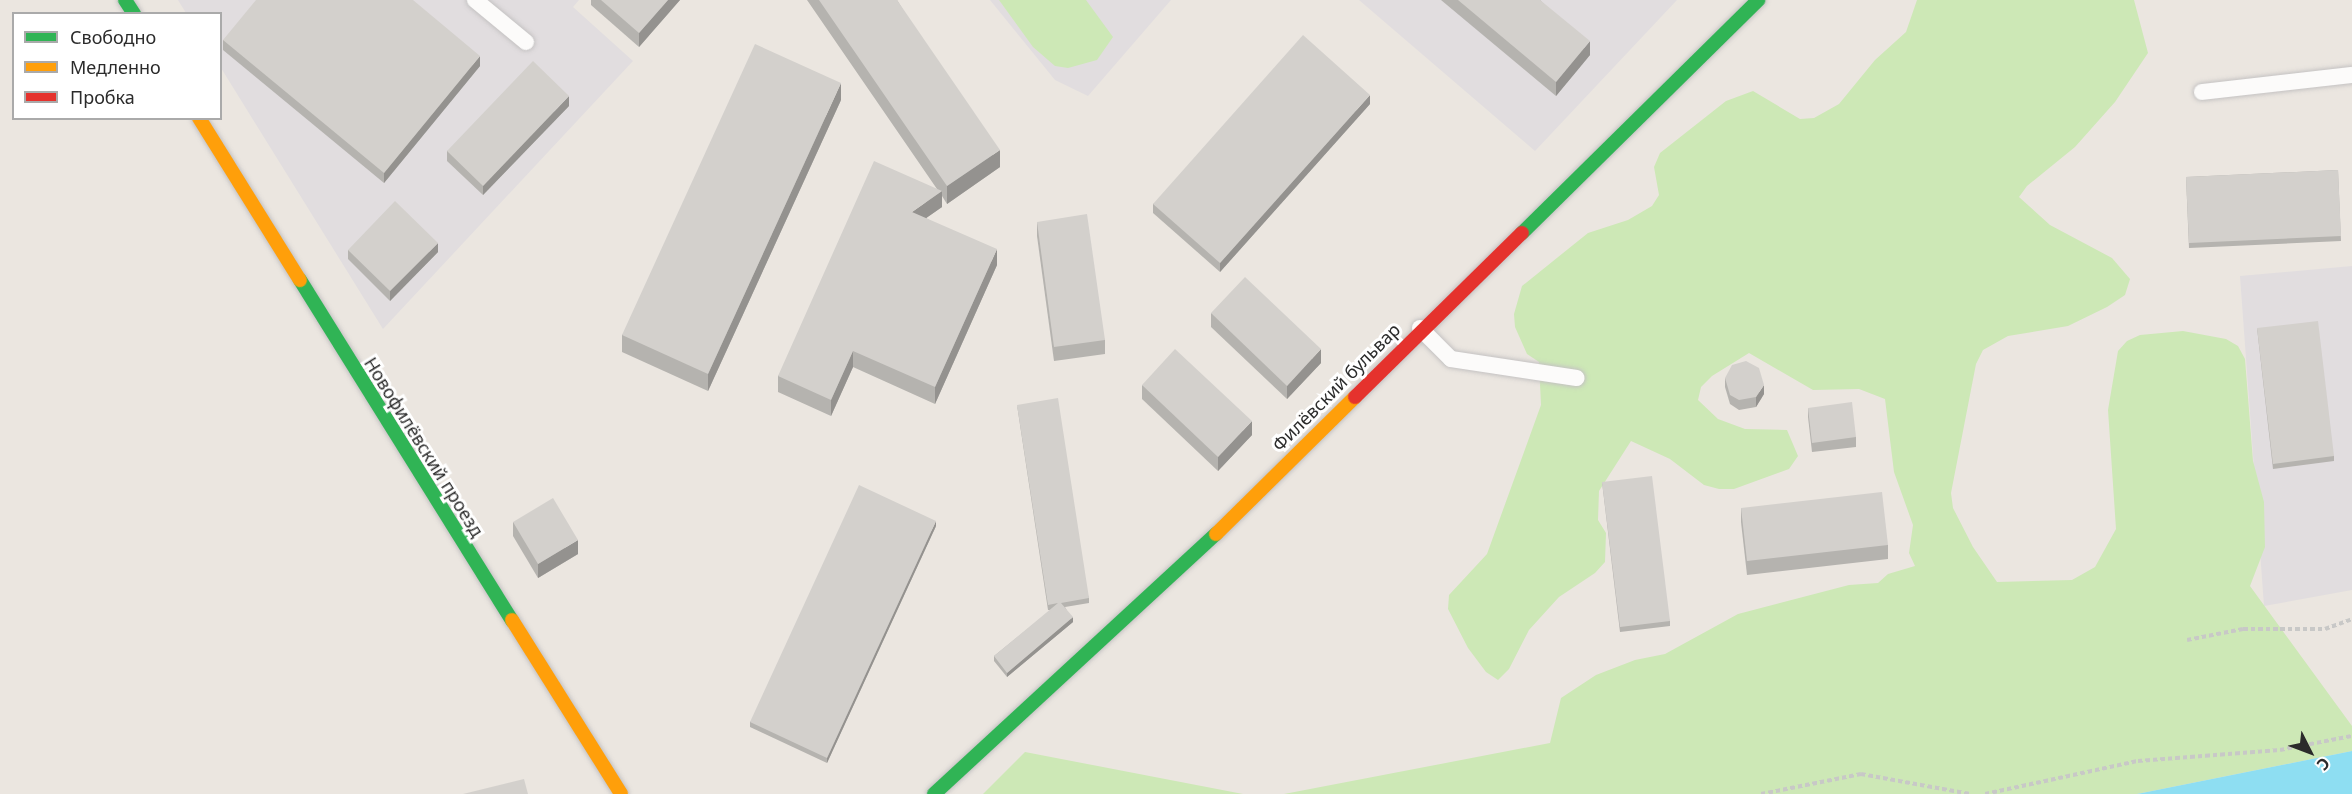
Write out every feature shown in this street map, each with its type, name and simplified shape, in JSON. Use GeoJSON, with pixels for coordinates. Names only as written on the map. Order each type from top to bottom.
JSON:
{"type":"FeatureCollection","features":[{"type":"Feature","properties":{"kind":"street","name":"Филёвский бульвар"},"geometry":{"type":"LineString","coordinates":[[934,794],[1182,567],[1420,328],[1758,0]]}},
{"type":"Feature","properties":{"kind":"street","name":"Новофилёвский проезд"},"geometry":{"type":"LineString","coordinates":[[200,120],[621,794]]}},
{"type":"Feature","properties":{"kind":"lane"},"geometry":{"type":"LineString","coordinates":[[475,0],[526,42]]}},
{"type":"Feature","properties":{"kind":"lane"},"geometry":{"type":"LineString","coordinates":[[2202,92],[2352,75]]}},
{"type":"Feature","properties":{"kind":"lane"},"geometry":{"type":"LineString","coordinates":[[1420,328],[1451,359],[1577,378]]}},
{"type":"Feature","properties":{"kind":"path"},"geometry":{"type":"LineString","coordinates":[[2187,640],[2243,629],[2325,629],[2352,619]]}},
{"type":"Feature","properties":{"kind":"path"},"geometry":{"type":"LineString","coordinates":[[1985,794],[2138,761],[2280,750],[2352,736]]}},
{"type":"Feature","properties":{"kind":"path"},"geometry":{"type":"LineString","coordinates":[[1761,794],[1861,774],[1970,794]]}},
{"type":"Feature","properties":{"kind":"shaded area"},"geometry":{"type":"Polygon","coordinates":[[[178,0],[579,0],[573,7],[633,61],[383,329],[222,70],[222,12],[185,12],[178,0]]]}},
{"type":"Feature","properties":{"kind":"shaded area"},"geometry":{"type":"Polygon","coordinates":[[[990,0],[1171,0],[1088,96],[1055,80],[990,0]]]}},
{"type":"Feature","properties":{"kind":"shaded area"},"geometry":{"type":"Polygon","coordinates":[[[1359,0],[1677,0],[1535,151],[1359,0]]]}},
{"type":"Feature","properties":{"kind":"shaded area"},"geometry":{"type":"Polygon","coordinates":[[[2352,266],[2352,590],[2264,606],[2240,276],[2352,266]]]}},
{"type":"Feature","properties":{"kind":"green space"},"geometry":{"type":"Polygon","coordinates":[[[999,0],[1086,0],[1113,37],[1097,60],[1068,68],[1055,66],[1033,47],[999,0]]]}},
{"type":"Feature","properties":{"kind":"green space"},"geometry":{"type":"Polygon","coordinates":[[[1917,0],[2134,0],[2148,53],[2115,102],[2075,147],[2027,186],[2019,197],[2050,225],[2112,258],[2130,279],[2125,295],[2107,307],[2068,326],[2008,336],[1983,350],[1976,364],[1951,493],[1953,508],[1973,547],[1997,582],[2072,580],[2095,567],[2116,529],[2108,410],[2118,351],[2127,341],[2140,335],[2183,331],[2226,339],[2238,346],[2245,359],[2253,461],[2264,502],[2265,547],[2250,586],[2352,726],[2352,751],[2137,794],[1284,794],[1550,743],[1561,698],[1596,675],[1635,660],[1665,654],[1738,614],[1849,585],[1878,583],[1888,574],[1915,566],[1909,553],[1913,525],[1894,472],[1885,399],[1859,389],[1813,390],[1749,353],[1712,376],[1701,387],[1698,400],[1718,419],[1745,429],[1787,430],[1798,456],[1789,469],[1734,489],[1719,489],[1704,485],[1670,459],[1631,441],[1599,491],[1598,520],[1606,533],[1605,562],[1595,573],[1559,597],[1529,630],[1509,669],[1498,680],[1486,672],[1468,648],[1448,609],[1449,595],[1487,554],[1541,405],[1539,362],[1527,354],[1515,327],[1514,314],[1522,286],[1588,233],[1628,220],[1652,206],[1659,195],[1654,167],[1660,153],[1726,101],[1753,91],[1800,119],[1814,118],[1839,104],[1875,60],[1906,32],[1917,0]]]}},
{"type":"Feature","properties":{"kind":"green space"},"geometry":{"type":"Polygon","coordinates":[[[1025,752],[1243,794],[983,794],[1025,752]]]}},
{"type":"Feature","properties":{"kind":"water"},"geometry":{"type":"Polygon","coordinates":[[[2352,751],[2352,794],[2137,794],[2352,751]]]}},
{"type":"Feature","properties":{"kind":"building"},"geometry":{"type":"Polygon","coordinates":[[[256,0],[413,0],[480,56],[384,173],[223,40],[256,0]]]}},
{"type":"Feature","properties":{"kind":"building"},"geometry":{"type":"Polygon","coordinates":[[[601,0],[668,0],[639,33],[601,0]]]}},
{"type":"Feature","properties":{"kind":"building"},"geometry":{"type":"Polygon","coordinates":[[[819,0],[897,0],[1000,150],[947,186],[819,0]]]}},
{"type":"Feature","properties":{"kind":"building"},"geometry":{"type":"Polygon","coordinates":[[[1458,0],[1540,0],[1590,41],[1556,82],[1458,0]]]}},
{"type":"Feature","properties":{"kind":"building"},"geometry":{"type":"Polygon","coordinates":[[[1303,35],[1370,95],[1220,263],[1153,204],[1303,35]]]}},
{"type":"Feature","properties":{"kind":"building"},"geometry":{"type":"Polygon","coordinates":[[[755,44],[841,83],[708,374],[622,335],[755,44]]]}},
{"type":"Feature","properties":{"kind":"building"},"geometry":{"type":"Polygon","coordinates":[[[533,61],[569,96],[483,186],[447,151],[533,61]]]}},
{"type":"Feature","properties":{"kind":"building"},"geometry":{"type":"Polygon","coordinates":[[[874,161],[942,191],[912,212],[997,249],[935,387],[853,351],[831,400],[778,376],[874,161]]]}},
{"type":"Feature","properties":{"kind":"building"},"geometry":{"type":"Polygon","coordinates":[[[2338,170],[2341,236],[2189,243],[2186,177],[2338,170]]]}},
{"type":"Feature","properties":{"kind":"building"},"geometry":{"type":"Polygon","coordinates":[[[395,201],[438,243],[390,291],[348,250],[395,201]]]}},
{"type":"Feature","properties":{"kind":"building"},"geometry":{"type":"Polygon","coordinates":[[[1087,214],[1105,340],[1054,347],[1037,222],[1087,214]]]}},
{"type":"Feature","properties":{"kind":"building"},"geometry":{"type":"Polygon","coordinates":[[[1245,277],[1321,349],[1287,386],[1211,313],[1245,277]]]}},
{"type":"Feature","properties":{"kind":"building"},"geometry":{"type":"Polygon","coordinates":[[[2318,321],[2334,456],[2273,464],[2257,328],[2318,321]]]}},
{"type":"Feature","properties":{"kind":"building"},"geometry":{"type":"Polygon","coordinates":[[[1175,349],[1252,421],[1218,457],[1142,385],[1175,349]]]}},
{"type":"Feature","properties":{"kind":"building"},"geometry":{"type":"Polygon","coordinates":[[[1746,361],[1759,368],[1764,385],[1756,397],[1739,400],[1730,395],[1725,378],[1732,365],[1746,361]]]}},
{"type":"Feature","properties":{"kind":"building"},"geometry":{"type":"Polygon","coordinates":[[[1058,398],[1089,598],[1061,603],[1073,617],[1007,673],[994,656],[1058,603],[1048,605],[1017,405],[1058,398]]]}},
{"type":"Feature","properties":{"kind":"building"},"geometry":{"type":"Polygon","coordinates":[[[1852,402],[1856,437],[1812,443],[1808,408],[1852,402]]]}},
{"type":"Feature","properties":{"kind":"building"},"geometry":{"type":"Polygon","coordinates":[[[1652,476],[1670,621],[1620,627],[1602,482],[1652,476]]]}},
{"type":"Feature","properties":{"kind":"building"},"geometry":{"type":"Polygon","coordinates":[[[859,485],[936,521],[827,758],[750,722],[859,485]]]}},
{"type":"Feature","properties":{"kind":"building"},"geometry":{"type":"Polygon","coordinates":[[[1882,492],[1888,545],[1747,561],[1741,508],[1882,492]]]}},
{"type":"Feature","properties":{"kind":"building"},"geometry":{"type":"Polygon","coordinates":[[[553,498],[578,540],[538,564],[513,522],[553,498]]]}},
{"type":"Feature","properties":{"kind":"building"},"geometry":{"type":"Polygon","coordinates":[[[524,779],[528,794],[463,794],[524,779]]]}},
{"type":"Feature","properties":{"kind":"traffic: fast"},"geometry":{"type":"LineString","coordinates":[[125,0],[133,12]]}},
{"type":"Feature","properties":{"kind":"traffic: fast"},"geometry":{"type":"LineString","coordinates":[[1522,233],[1758,0]]}},
{"type":"Feature","properties":{"kind":"traffic: fast"},"geometry":{"type":"LineString","coordinates":[[300,280],[512,620]]}},
{"type":"Feature","properties":{"kind":"traffic: fast"},"geometry":{"type":"LineString","coordinates":[[934,794],[1216,534]]}},
{"type":"Feature","properties":{"kind":"traffic: slow"},"geometry":{"type":"LineString","coordinates":[[200,120],[300,280]]}},
{"type":"Feature","properties":{"kind":"traffic: slow"},"geometry":{"type":"LineString","coordinates":[[1216,534],[1355,397]]}},
{"type":"Feature","properties":{"kind":"traffic: slow"},"geometry":{"type":"LineString","coordinates":[[512,620],[621,794]]}},
{"type":"Feature","properties":{"kind":"traffic: jam"},"geometry":{"type":"LineString","coordinates":[[1355,397],[1522,233]]}}]}
